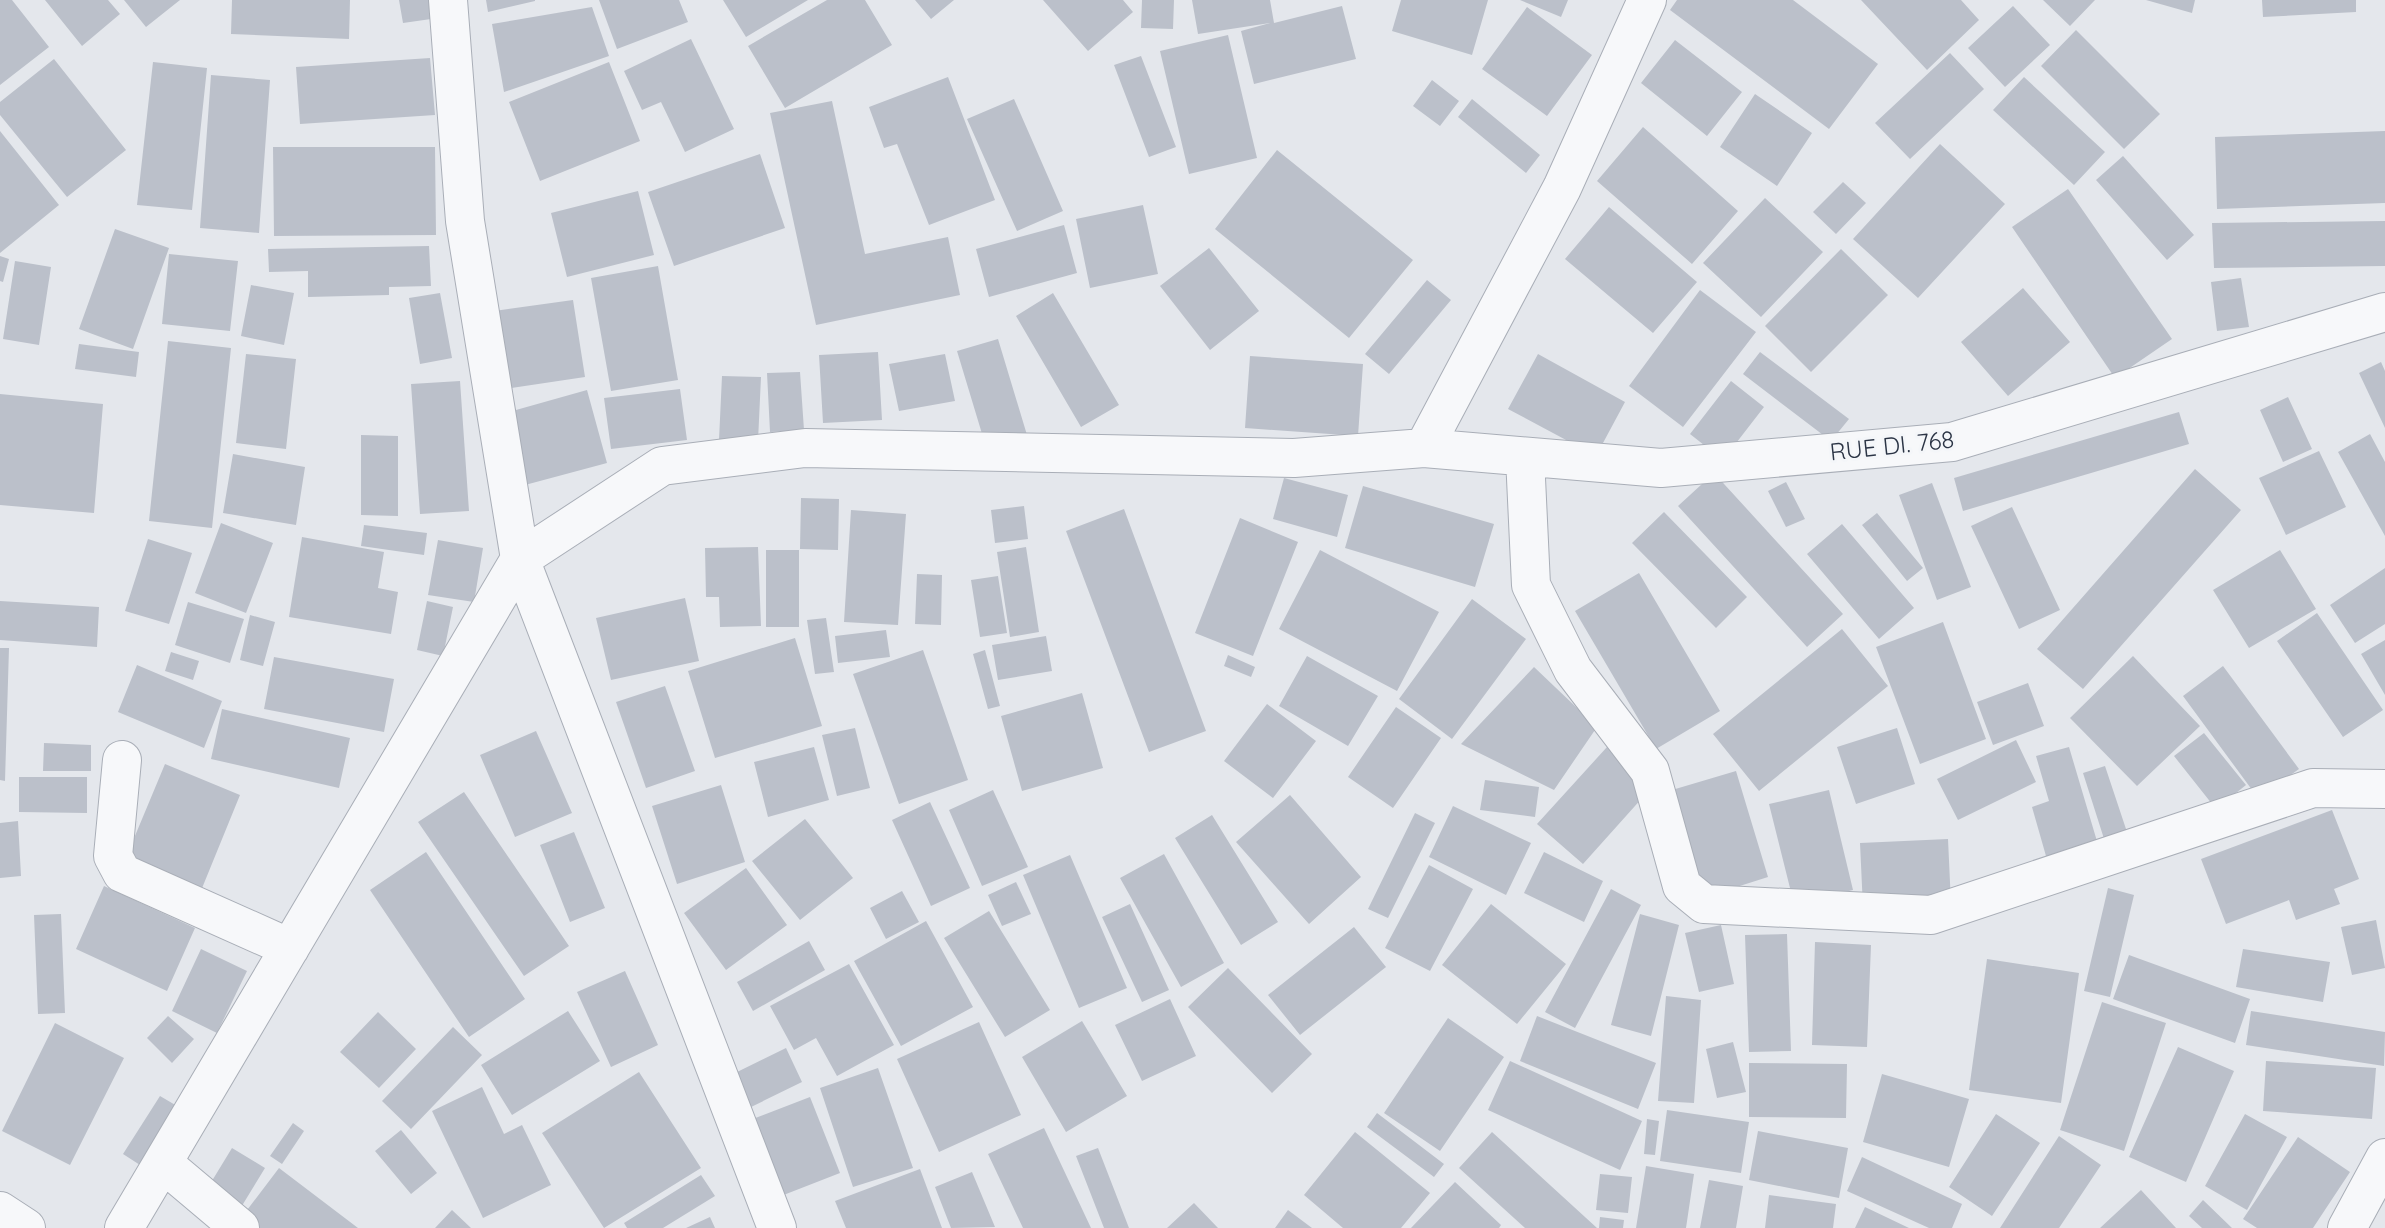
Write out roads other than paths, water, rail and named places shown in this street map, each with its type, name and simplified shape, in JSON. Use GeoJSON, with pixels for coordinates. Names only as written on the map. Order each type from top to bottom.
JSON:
{"type":"FeatureCollection","features":[{"type":"Feature","properties":{"kind":"street"},"geometry":{"type":"LineString","coordinates":[[448,0],[465,220],[520,558],[777,1228]]}},
{"type":"Feature","properties":{"kind":"street"},"geometry":{"type":"LineString","coordinates":[[1424,448],[1562,188],[1647,0]]}},
{"type":"Feature","properties":{"kind":"street","name":"RUE DI. 768"},"geometry":{"type":"LineString","coordinates":[[520,558],[662,466],[792,449],[1294,458],[1424,448],[1661,468],[1952,442],[2385,313]]}},
{"type":"Feature","properties":{"kind":"street"},"geometry":{"type":"LineString","coordinates":[[1525,457],[1531,585],[1573,670],[1650,771],[1682,886],[1704,904],[1931,915],[2313,788],[2385,789]]}},
{"type":"Feature","properties":{"kind":"street"},"geometry":{"type":"LineString","coordinates":[[124,1228],[520,558]]}},
{"type":"Feature","properties":{"kind":"street"},"geometry":{"type":"LineString","coordinates":[[122,760],[113,856],[122,873],[290,948]]}},
{"type":"Feature","properties":{"kind":"street"},"geometry":{"type":"LineString","coordinates":[[2347,1228],[2385,1158]]}},
{"type":"Feature","properties":{"kind":"street"},"geometry":{"type":"LineString","coordinates":[[164,1164],[240,1228]]}},
{"type":"Feature","properties":{"kind":"street"},"geometry":{"type":"LineString","coordinates":[[0,1211],[26,1228]]}}]}
